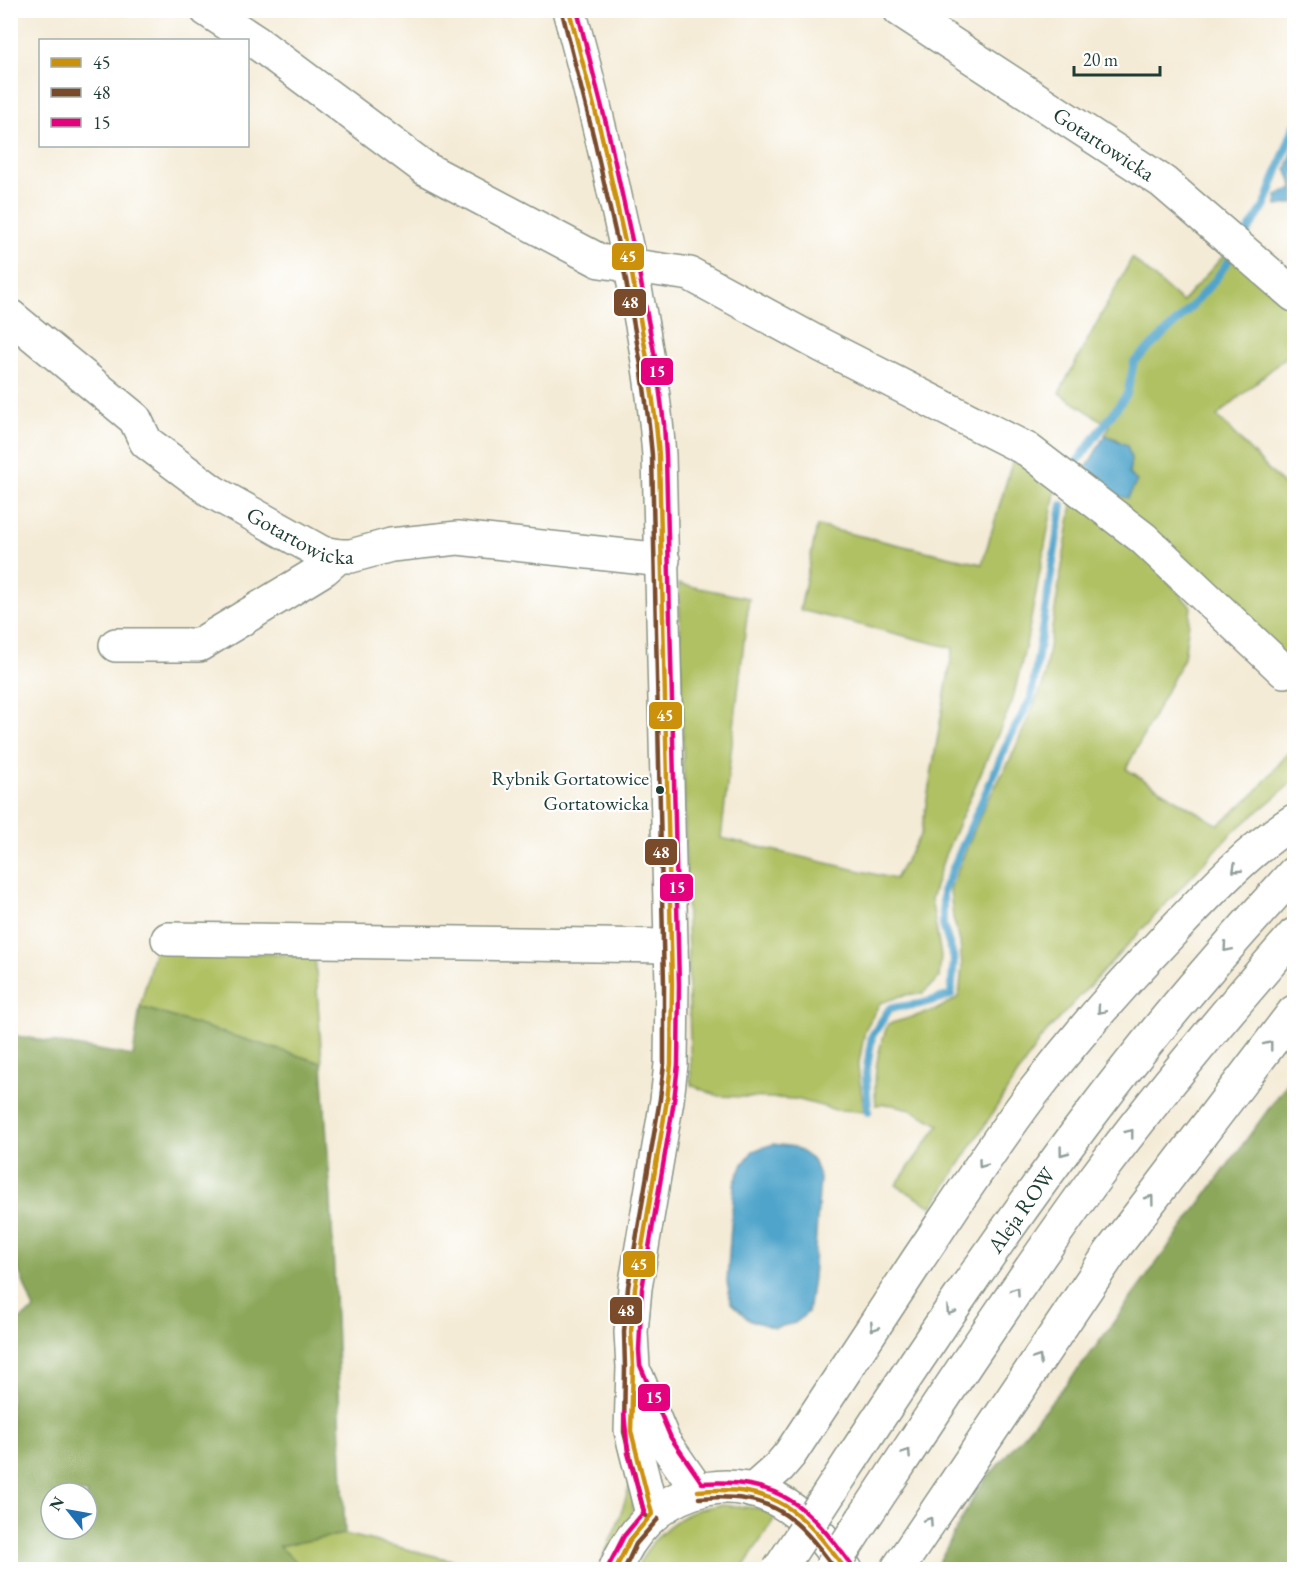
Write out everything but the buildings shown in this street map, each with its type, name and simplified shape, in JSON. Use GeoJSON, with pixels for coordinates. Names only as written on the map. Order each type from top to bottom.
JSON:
{"type":"FeatureCollection","features":[{"type":"Feature","properties":{"kind":"street"},"geometry":{"type":"LineString","coordinates":[[207,10],[256,42],[426,169],[600,261],[690,274],[821,345],[1028,450],[1143,538],[1284,671]]}},
{"type":"Feature","properties":{"kind":"street"},"geometry":{"type":"LineString","coordinates":[[569,10],[592,93],[630,264],[646,340],[655,401],[663,560],[672,1013],[669,1082],[659,1155],[634,1288],[631,1332],[633,1367],[631,1431],[652,1514]]}},
{"type":"Feature","properties":{"kind":"street","name":"Gotartowicka"},"geometry":{"type":"LineString","coordinates":[[900,10],[1163,182],[1294,295]]}},
{"type":"Feature","properties":{"kind":"street","name":"Gotartowicka"},"geometry":{"type":"LineString","coordinates":[[10,316],[135,419],[146,442],[213,492],[322,553],[351,556],[391,545],[458,538],[663,560]]}},
{"type":"Feature","properties":{"kind":"street"},"geometry":{"type":"LineString","coordinates":[[116,645],[199,645],[324,569],[339,556]]}},
{"type":"Feature","properties":{"kind":"street"},"geometry":{"type":"LineString","coordinates":[[752,1491],[790,1454],[980,1166],[1032,1094],[1084,1028],[1189,914],[1237,867],[1294,821]]}},
{"type":"Feature","properties":{"kind":"street","name":"Aleja ROW"},"geometry":{"type":"LineString","coordinates":[[779,1569],[953,1306],[1089,1117],[1190,990],[1294,873]]}},
{"type":"Feature","properties":{"kind":"street","name":"Aleja ROW"},"geometry":{"type":"LineString","coordinates":[[830,1569],[982,1341],[1094,1181],[1208,1035],[1294,935]]}},
{"type":"Feature","properties":{"kind":"street"},"geometry":{"type":"LineString","coordinates":[[168,939],[671,946]]}},
{"type":"Feature","properties":{"kind":"street"},"geometry":{"type":"LineString","coordinates":[[897,1569],[1111,1252],[1294,1012]]}},
{"type":"Feature","properties":{"kind":"street"},"geometry":{"type":"LineString","coordinates":[[633,1367],[664,1442],[698,1491]]}},
{"type":"Feature","properties":{"kind":"street"},"geometry":{"type":"LineString","coordinates":[[615,1569],[630,1540],[652,1514],[667,1503],[698,1491],[735,1488],[768,1496],[798,1514],[826,1542],[846,1569]]}},
{"type":"Feature","properties":{"kind":"green space"},"geometry":{"type":"Polygon","coordinates":[[[1225,254],[1263,278],[1294,311],[1294,350],[1217,416],[1294,496],[1294,670],[1081,477],[1084,472],[1095,483],[1129,474],[1131,458],[1117,439],[1105,435],[1110,426],[1059,393],[1132,258],[1182,302],[1225,254]]]}},
{"type":"Feature","properties":{"kind":"green space"},"geometry":{"type":"Polygon","coordinates":[[[1015,453],[1057,482],[1026,645],[1012,702],[945,855],[931,899],[941,956],[939,978],[923,993],[904,995],[880,1003],[865,1030],[858,1068],[864,1111],[836,1110],[796,1099],[718,1096],[691,1085],[679,584],[749,598],[721,838],[895,879],[921,834],[953,648],[800,610],[817,526],[982,564],[1015,453]]]}},
{"type":"Feature","properties":{"kind":"green space"},"geometry":{"type":"Polygon","coordinates":[[[1073,498],[1138,547],[1191,607],[1184,658],[1126,769],[1218,825],[1252,796],[1294,746],[1294,781],[1231,834],[1041,1038],[932,1207],[896,1185],[939,1125],[901,1107],[876,1105],[875,1084],[879,1054],[888,1024],[936,1010],[959,997],[962,966],[960,942],[953,918],[950,889],[984,807],[1011,758],[1043,684],[1073,498]]]}},
{"type":"Feature","properties":{"kind":"green space"},"geometry":{"type":"Polygon","coordinates":[[[155,948],[315,957],[322,1063],[140,1007],[155,948]]]}},
{"type":"Feature","properties":{"kind":"green space"},"geometry":{"type":"Polygon","coordinates":[[[140,1007],[322,1063],[331,1200],[345,1534],[279,1546],[304,1569],[11,1569],[11,1325],[34,1310],[11,1250],[11,1035],[133,1056],[140,1007]]]}},
{"type":"Feature","properties":{"kind":"green space"},"geometry":{"type":"Polygon","coordinates":[[[1294,1074],[1294,1569],[935,1569],[978,1489],[1086,1360],[1294,1074]]]}},
{"type":"Feature","properties":{"kind":"green space"},"geometry":{"type":"Polygon","coordinates":[[[632,1479],[634,1500],[632,1512],[600,1569],[597,1570],[617,1525],[632,1479]]]}},
{"type":"Feature","properties":{"kind":"green space"},"geometry":{"type":"Polygon","coordinates":[[[720,1505],[757,1508],[776,1516],[742,1569],[636,1570],[653,1542],[678,1520],[697,1510],[720,1505]]]}},
{"type":"Feature","properties":{"kind":"green space"},"geometry":{"type":"Polygon","coordinates":[[[345,1534],[488,1569],[304,1569],[278,1546],[345,1534]]]}},
{"type":"Feature","properties":{"kind":"water"},"geometry":{"type":"Polygon","coordinates":[[[1294,148],[1294,188],[1286,169],[1294,148]]]}},
{"type":"Feature","properties":{"kind":"water"},"geometry":{"type":"Polygon","coordinates":[[[1294,188],[1294,203],[1277,206],[1276,195],[1294,188]]]}},
{"type":"Feature","properties":{"kind":"water"},"geometry":{"type":"Polygon","coordinates":[[[1105,435],[1127,445],[1131,458],[1129,474],[1137,481],[1128,498],[1108,494],[1084,472],[1105,435]]]}},
{"type":"Feature","properties":{"kind":"water"},"geometry":{"type":"Polygon","coordinates":[[[773,1144],[795,1147],[813,1160],[820,1178],[813,1278],[808,1312],[795,1323],[774,1328],[748,1319],[731,1303],[727,1282],[734,1184],[743,1164],[753,1151],[773,1144]]]}},
{"type":"Feature","properties":{"kind":"waterway"},"geometry":{"type":"LineString","coordinates":[[1242,240],[1265,205],[1294,127]]}},
{"type":"Feature","properties":{"kind":"waterway"},"geometry":{"type":"LineString","coordinates":[[1076,463],[1127,394],[1134,362],[1180,319],[1215,280],[1235,251]]}},
{"type":"Feature","properties":{"kind":"waterway"},"geometry":{"type":"LineString","coordinates":[[868,1112],[866,1074],[872,1036],[890,1008],[920,1004],[951,995],[954,959],[943,925],[943,891],[1009,739],[1031,699],[1062,505]]}},
{"type":"Feature","properties":{"kind":"transit line","name":"45"},"geometry":{"type":"LineString","coordinates":[[569,10],[602,137],[632,274],[648,364],[659,455],[672,984],[671,1064],[635,1288],[631,1332],[633,1367],[631,1431],[652,1514]]}},
{"type":"Feature","properties":{"kind":"transit line","name":"15"},"geometry":{"type":"LineString","coordinates":[[577,10],[609,135],[639,272],[656,363],[666,455],[679,984],[678,1064],[674,1101],[642,1289],[640,1365],[671,1438],[702,1483],[752,1485],[790,1500],[821,1527],[852,1566]]}},
{"type":"Feature","properties":{"kind":"transit line","name":"48"},"geometry":{"type":"LineString","coordinates":[[562,12],[625,275],[641,365],[652,455],[664,1064],[628,1287],[624,1332],[624,1432],[645,1516]]}},
{"type":"Feature","properties":{"kind":"transit line","name":"15"},"geometry":{"type":"LineString","coordinates":[[608,1567],[624,1536],[644,1512],[628,1453],[624,1413]]}},
{"type":"Feature","properties":{"kind":"transit line","name":"45"},"geometry":{"type":"LineString","coordinates":[[698,1491],[748,1492],[784,1505],[815,1531],[846,1570]]}},
{"type":"Feature","properties":{"kind":"transit line","name":"48"},"geometry":{"type":"LineString","coordinates":[[699,1498],[745,1499],[779,1511],[807,1534],[836,1570]]}},
{"type":"Feature","properties":{"kind":"transit line","name":"45"},"geometry":{"type":"LineString","coordinates":[[615,1570],[630,1540],[652,1514]]}},
{"type":"Feature","properties":{"kind":"transit line","name":"48"},"geometry":{"type":"LineString","coordinates":[[624,1570],[636,1544],[658,1519]]}},
{"type":"Feature","properties":{"kind":"place","name":"Rybnik Gortatowice Gortatowicka"},"geometry":{"type":"Point","coordinates":[660,790]}}]}
